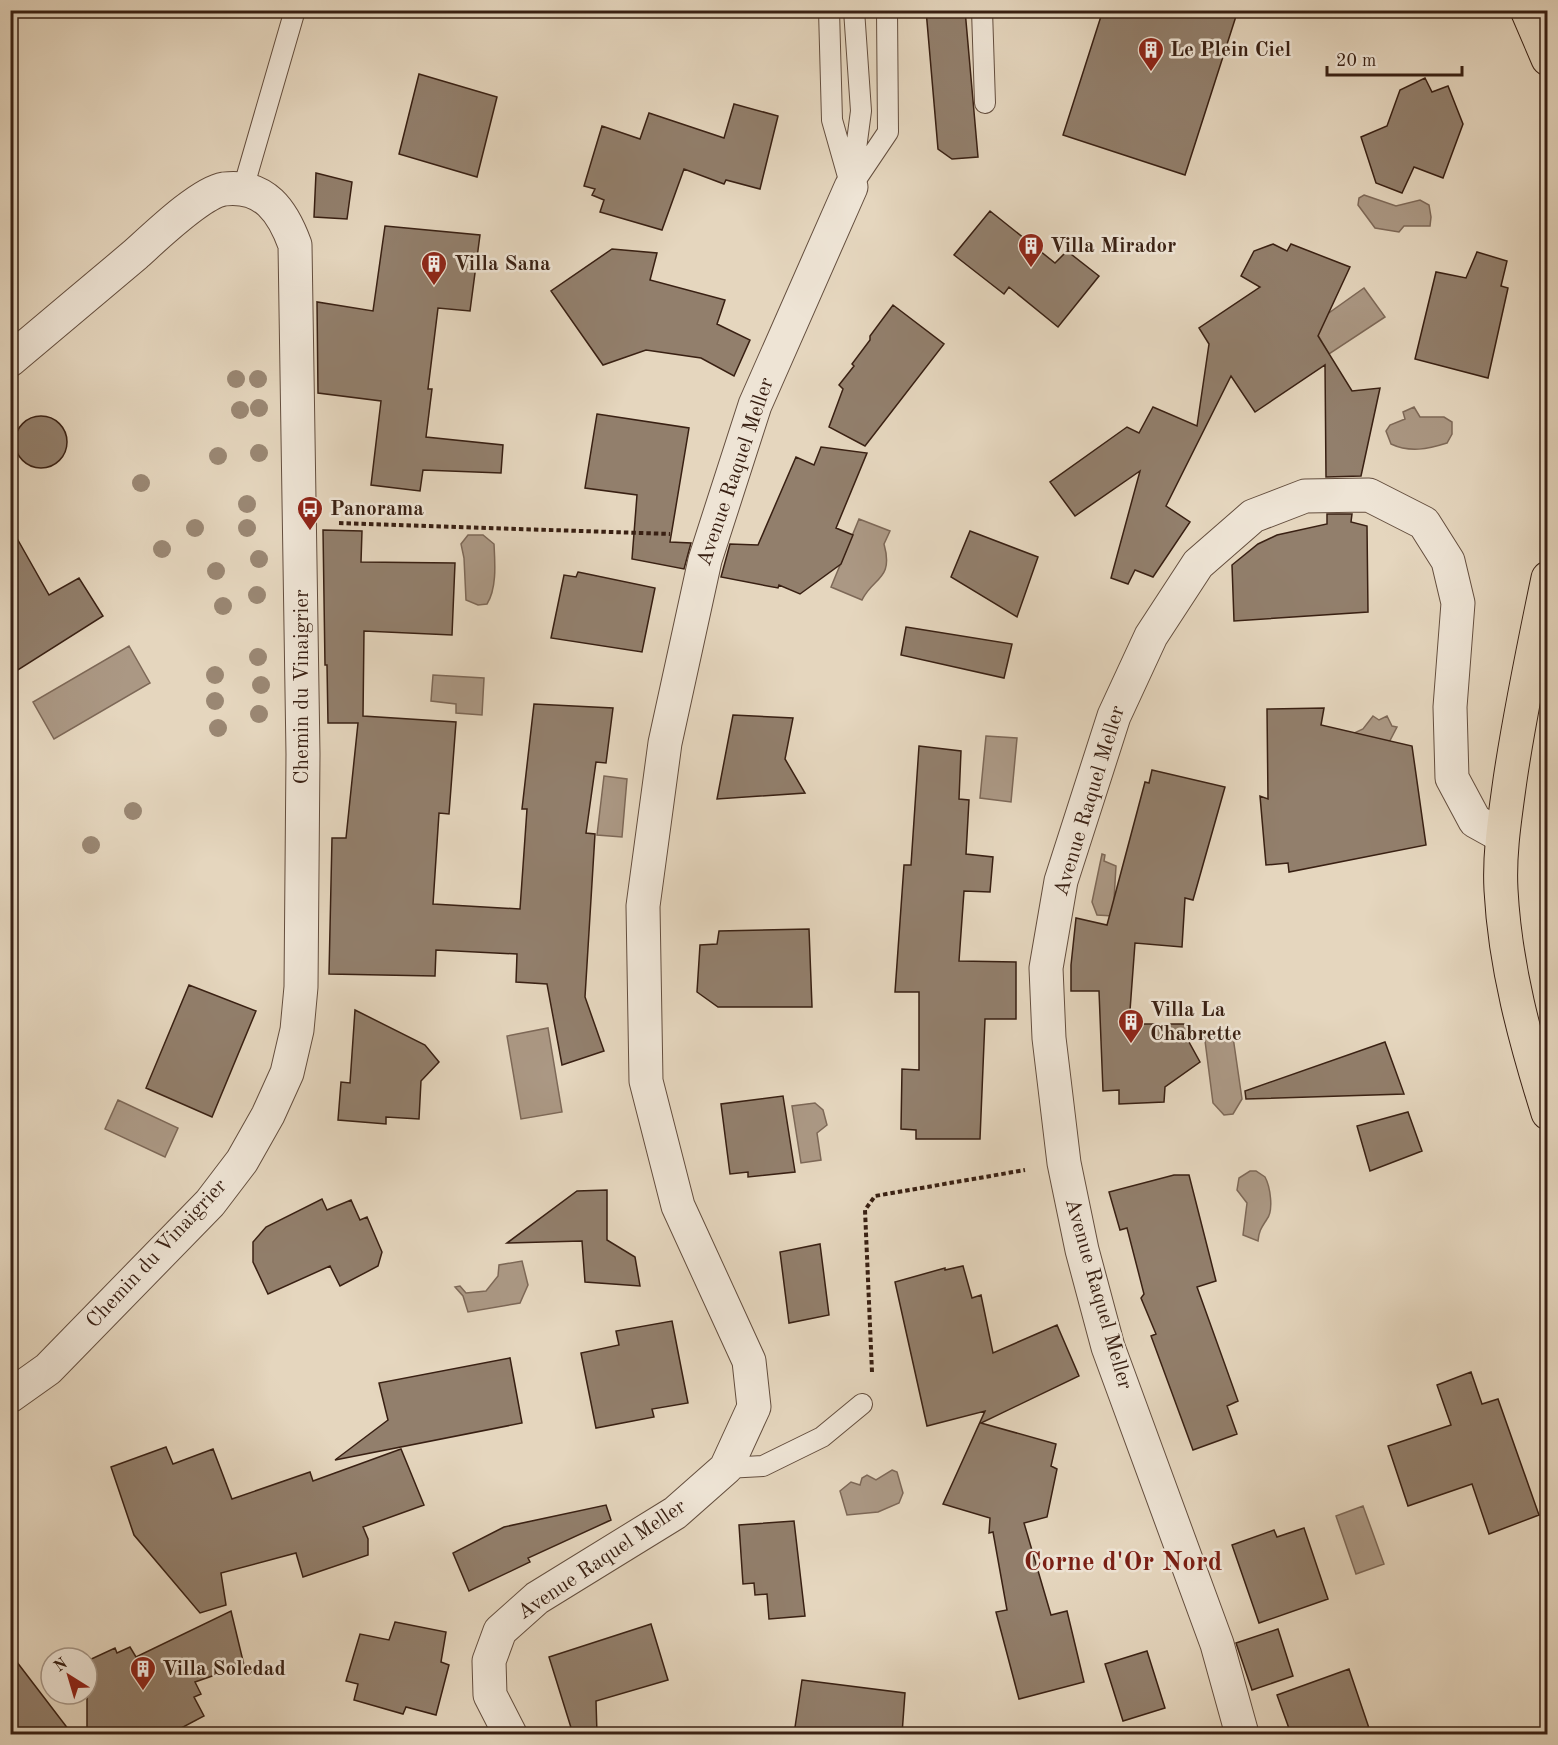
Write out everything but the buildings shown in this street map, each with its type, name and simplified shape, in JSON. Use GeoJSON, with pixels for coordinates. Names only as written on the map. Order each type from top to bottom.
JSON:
{"type":"FeatureCollection","features":[{"type":"Feature","properties":{"kind":"main road"},"geometry":{"type":"LineString","coordinates":[[1527,10],[1548,59]]}},
{"type":"Feature","properties":{"kind":"main road"},"geometry":{"type":"LineString","coordinates":[[1548,578],[1519,718],[1502,836],[1501,888],[1506,949],[1529,1053],[1548,1113]]}},
{"type":"Feature","properties":{"kind":"street","name":"Avenue Raquel Meller"},"geometry":{"type":"LineString","coordinates":[[510,1734],[490,1695],[489,1661],[500,1630],[537,1598],[675,1513],[726,1468],[754,1407],[748,1361],[678,1206],[646,1081],[643,906],[664,743],[705,560],[755,405],[851,187]]}},
{"type":"Feature","properties":{"kind":"street"},"geometry":{"type":"LineString","coordinates":[[10,360],[188,209],[222,189],[243,189]]}},
{"type":"Feature","properties":{"kind":"street","name":"Chemin du Vinaigrier"},"geometry":{"type":"LineString","coordinates":[[10,1396],[48,1370],[210,1203],[242,1161],[268,1115],[287,1072],[297,1030],[301,987],[303,754],[295,245],[286,220],[273,202],[243,189]]}},
{"type":"Feature","properties":{"kind":"street","name":"Avenue Raquel Meller"},"geometry":{"type":"LineString","coordinates":[[1242,1734],[1217,1644],[1108,1347],[1082,1250],[1064,1163],[1049,1038],[1047,968],[1061,881],[1114,716],[1151,636],[1198,564],[1252,516],[1305,496],[1369,495],[1424,523],[1448,561],[1458,603],[1450,707],[1452,778],[1474,821],[1502,836]]}},
{"type":"Feature","properties":{"kind":"lane"},"geometry":{"type":"LineString","coordinates":[[243,189],[295,10]]}},
{"type":"Feature","properties":{"kind":"lane"},"geometry":{"type":"LineString","coordinates":[[830,10],[832,120],[851,187]]}},
{"type":"Feature","properties":{"kind":"lane"},"geometry":{"type":"LineString","coordinates":[[851,187],[861,111],[854,10]]}},
{"type":"Feature","properties":{"kind":"lane"},"geometry":{"type":"LineString","coordinates":[[851,187],[888,132],[887,10]]}},
{"type":"Feature","properties":{"kind":"lane"},"geometry":{"type":"LineString","coordinates":[[982,10],[985,103]]}},
{"type":"Feature","properties":{"kind":"lane"},"geometry":{"type":"LineString","coordinates":[[726,1468],[763,1466],[822,1437],[862,1404]]}},
{"type":"Feature","properties":{"kind":"path"},"geometry":{"type":"LineString","coordinates":[[336,523],[713,536]]}},
{"type":"Feature","properties":{"kind":"path"},"geometry":{"type":"LineString","coordinates":[[862,1404],[873,1367],[865,1210],[875,1196],[1064,1163]]}},
{"type":"Feature","properties":{"kind":"shaded area"},"geometry":{"type":"Polygon","coordinates":[[[1364,195],[1396,206],[1420,200],[1429,205],[1430,226],[1404,226],[1399,232],[1375,228],[1358,205],[1359,198],[1364,195]]]}},
{"type":"Feature","properties":{"kind":"shaded area"},"geometry":{"type":"Polygon","coordinates":[[[1364,288],[1385,317],[1329,354],[1312,325],[1364,288]]]}},
{"type":"Feature","properties":{"kind":"shaded area"},"geometry":{"type":"Polygon","coordinates":[[[1414,407],[1420,417],[1444,417],[1452,422],[1452,434],[1447,443],[1419,449],[1391,444],[1386,431],[1390,425],[1405,419],[1403,412],[1414,407]]]}},
{"type":"Feature","properties":{"kind":"shaded area"},"geometry":{"type":"Polygon","coordinates":[[[859,519],[890,531],[884,544],[886,565],[884,571],[862,600],[831,587],[859,519]]]}},
{"type":"Feature","properties":{"kind":"shaded area"},"geometry":{"type":"Polygon","coordinates":[[[468,535],[483,535],[494,544],[494,583],[487,604],[478,605],[466,600],[461,544],[468,535]]]}},
{"type":"Feature","properties":{"kind":"shaded area"},"geometry":{"type":"Polygon","coordinates":[[[129,646],[150,683],[54,739],[33,702],[129,646]]]}},
{"type":"Feature","properties":{"kind":"shaded area"},"geometry":{"type":"Polygon","coordinates":[[[433,675],[484,678],[482,715],[456,713],[456,704],[431,701],[433,675]]]}},
{"type":"Feature","properties":{"kind":"shaded area"},"geometry":{"type":"Polygon","coordinates":[[[1373,716],[1379,720],[1387,716],[1392,726],[1397,727],[1383,754],[1352,734],[1363,729],[1373,716]]]}},
{"type":"Feature","properties":{"kind":"shaded area"},"geometry":{"type":"Polygon","coordinates":[[[986,736],[1017,738],[1011,802],[980,798],[986,736]]]}},
{"type":"Feature","properties":{"kind":"shaded area"},"geometry":{"type":"Polygon","coordinates":[[[604,776],[627,779],[622,837],[597,835],[604,776]]]}},
{"type":"Feature","properties":{"kind":"shaded area"},"geometry":{"type":"Polygon","coordinates":[[[1102,854],[1105,855],[1104,861],[1116,866],[1113,916],[1097,915],[1092,902],[1102,854]]]}},
{"type":"Feature","properties":{"kind":"shaded area"},"geometry":{"type":"Polygon","coordinates":[[[548,1028],[562,1112],[521,1119],[507,1036],[548,1028]]]}},
{"type":"Feature","properties":{"kind":"shaded area"},"geometry":{"type":"Polygon","coordinates":[[[1232,1030],[1242,1099],[1233,1114],[1224,1115],[1213,1103],[1204,1033],[1232,1030]]]}},
{"type":"Feature","properties":{"kind":"shaded area"},"geometry":{"type":"Polygon","coordinates":[[[118,1100],[178,1128],[165,1157],[105,1129],[118,1100]]]}},
{"type":"Feature","properties":{"kind":"shaded area"},"geometry":{"type":"Polygon","coordinates":[[[815,1103],[823,1110],[827,1125],[817,1133],[821,1160],[801,1163],[792,1106],[815,1103]]]}},
{"type":"Feature","properties":{"kind":"shaded area"},"geometry":{"type":"Polygon","coordinates":[[[1250,1171],[1256,1171],[1265,1177],[1271,1198],[1269,1215],[1261,1229],[1258,1241],[1243,1235],[1247,1203],[1237,1190],[1239,1178],[1250,1171]]]}},
{"type":"Feature","properties":{"kind":"shaded area"},"geometry":{"type":"Polygon","coordinates":[[[522,1261],[528,1285],[520,1303],[468,1312],[463,1296],[455,1287],[460,1286],[466,1293],[486,1291],[498,1276],[499,1265],[522,1261]]]}},
{"type":"Feature","properties":{"kind":"shaded area"},"geometry":{"type":"Polygon","coordinates":[[[892,1470],[897,1472],[903,1493],[899,1503],[878,1512],[847,1515],[840,1491],[851,1482],[860,1485],[862,1478],[867,1475],[876,1480],[892,1470]]]}},
{"type":"Feature","properties":{"kind":"shaded area"},"geometry":{"type":"Polygon","coordinates":[[[1363,1506],[1384,1564],[1356,1574],[1336,1516],[1363,1506]]]}},
{"type":"Feature","properties":{"kind":"place","name":"Le Plein Ciel"},"geometry":{"type":"Point","coordinates":[1151,73]}},
{"type":"Feature","properties":{"kind":"place","name":"Villa Mirador"},"geometry":{"type":"Point","coordinates":[1031,269]}},
{"type":"Feature","properties":{"kind":"place","name":"Villa Sana"},"geometry":{"type":"Point","coordinates":[434,287]}},
{"type":"Feature","properties":{"kind":"place","name":"Panorama"},"geometry":{"type":"Point","coordinates":[310,532]}},
{"type":"Feature","properties":{"kind":"place","name":"Villa La Chabrette"},"geometry":{"type":"Point","coordinates":[1131,1045]}},
{"type":"Feature","properties":{"kind":"place","name":"Villa Soledad"},"geometry":{"type":"Point","coordinates":[143,1692]}},
{"type":"Feature","properties":{"kind":"district","name":"Corne d'Or Nord"},"geometry":{"type":"Point","coordinates":[1123,1562]}}]}
